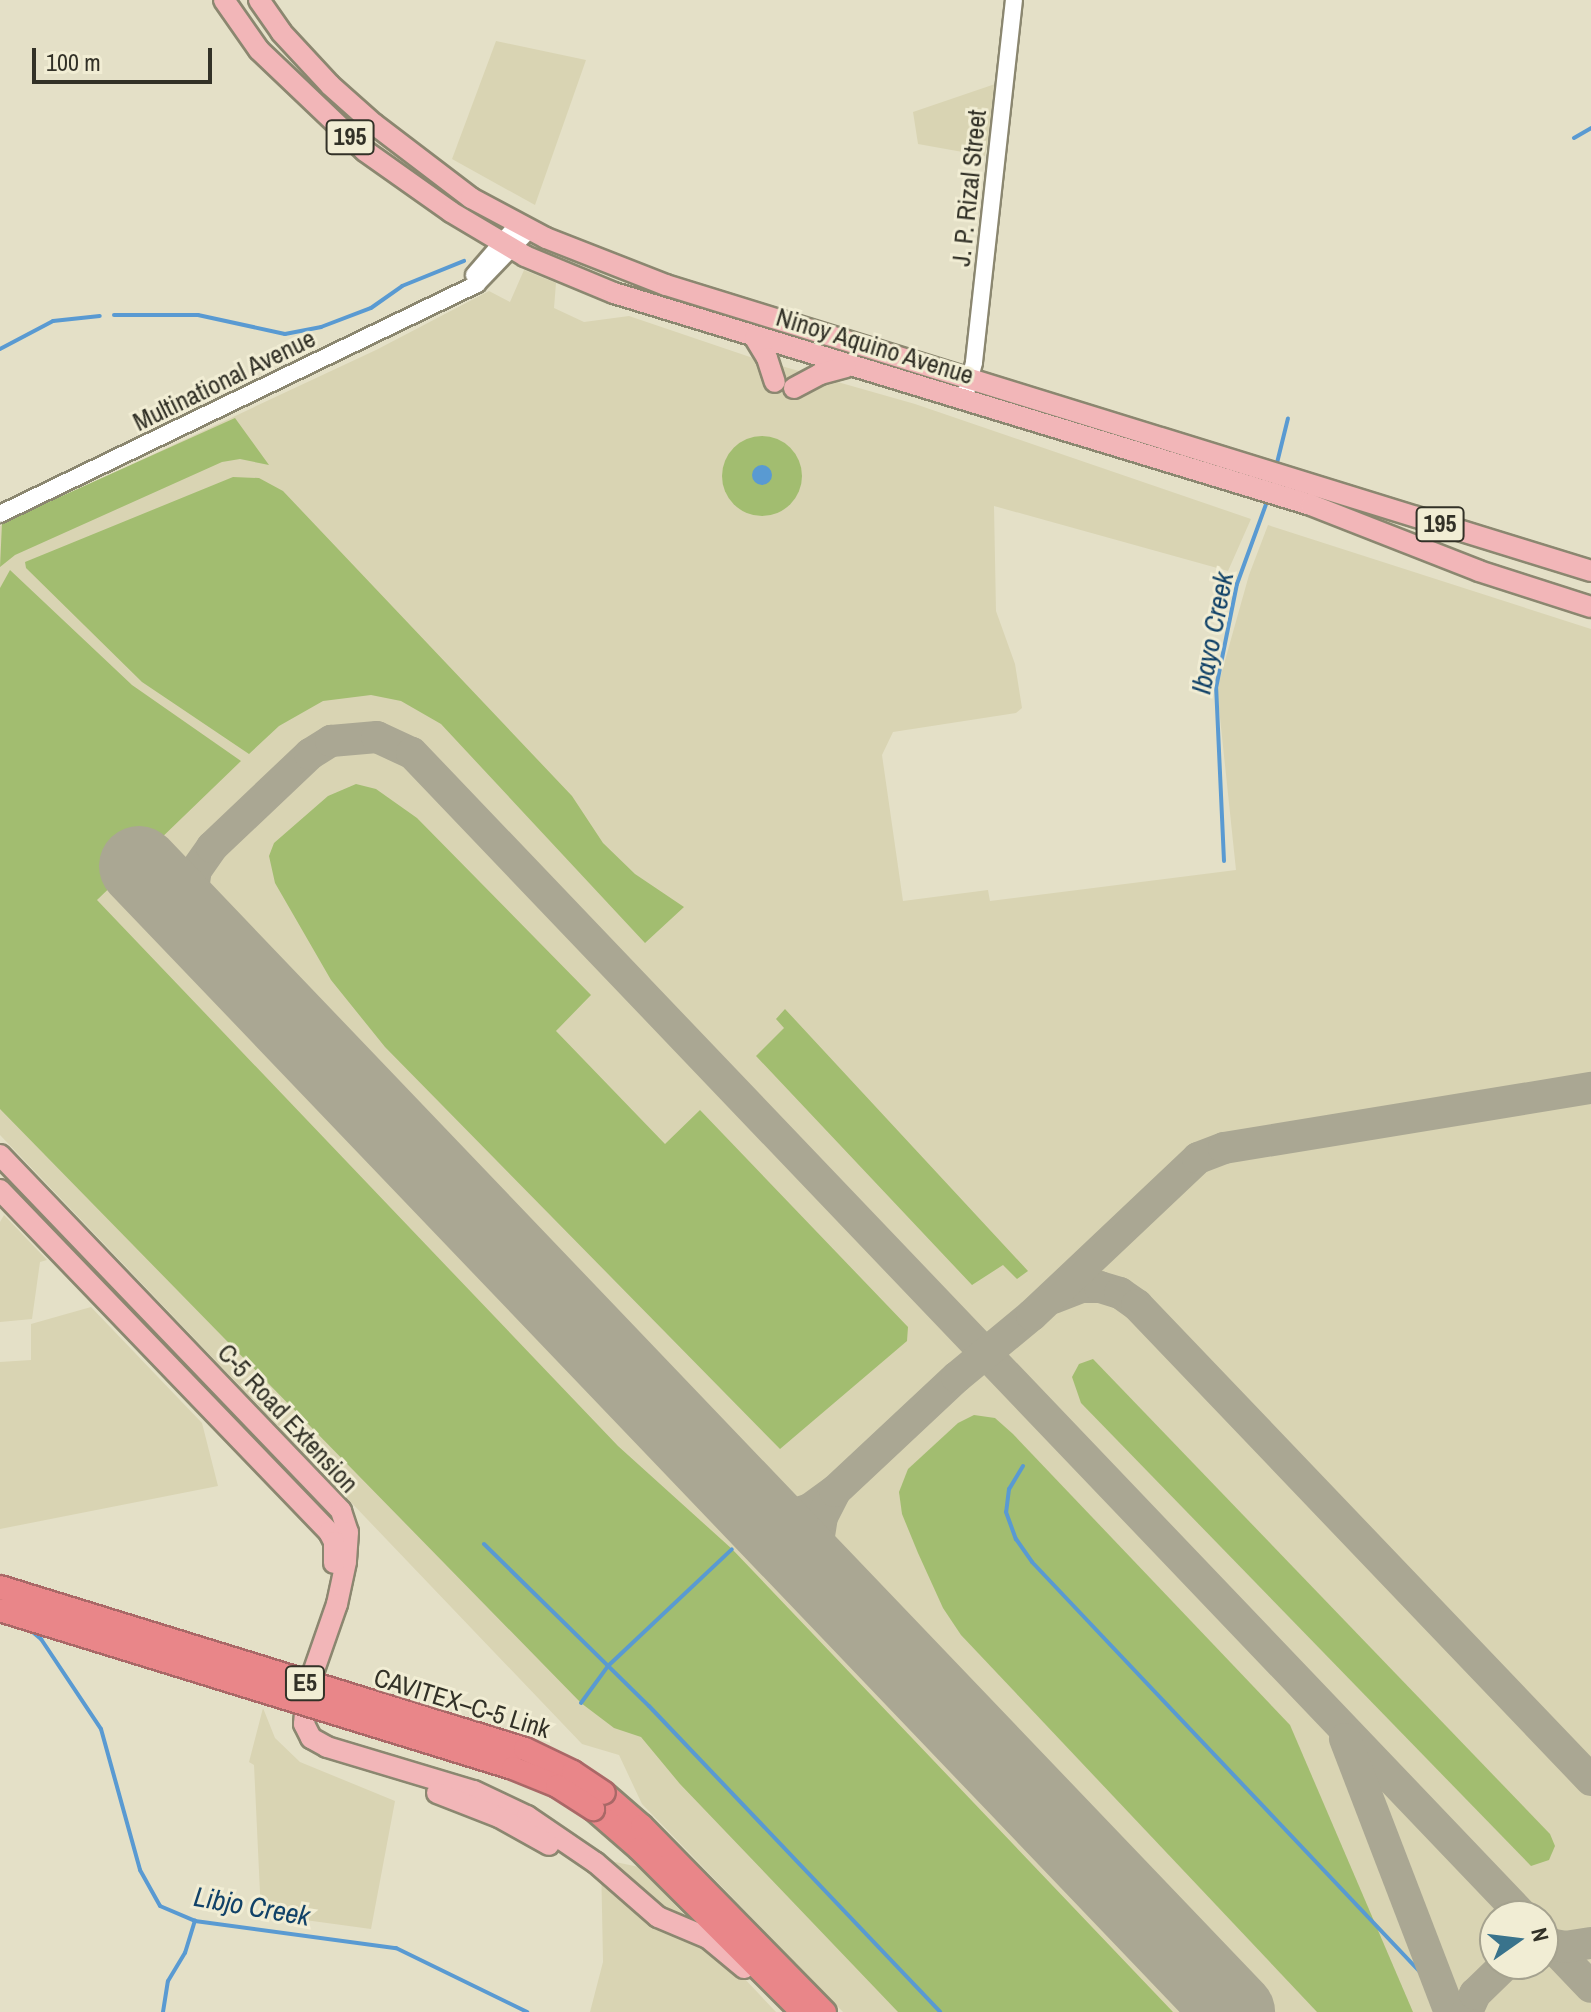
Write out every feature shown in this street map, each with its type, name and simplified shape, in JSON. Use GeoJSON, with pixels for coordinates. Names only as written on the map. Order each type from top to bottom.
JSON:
{"type":"FeatureCollection","features":[{"type":"Feature","properties":{"kind":"highway","name":"CAVITEX–C-5 Link"},"geometry":{"type":"LineString","coordinates":[[0,1587],[525,1749],[573,1772],[639,1849],[802,2012]]}},
{"type":"Feature","properties":{"kind":"highway","name":"CAVITEX–C-5 Link"},"geometry":{"type":"LineString","coordinates":[[0,1610],[499,1763],[598,1801],[642,1826],[825,2012]]}},
{"type":"Feature","properties":{"kind":"main road","name":"Ninoy Aquino Avenue"},"geometry":{"type":"LineString","coordinates":[[224,0],[259,50],[365,151],[406,182],[507,247],[614,293],[755,338],[850,366],[968,390]]}},
{"type":"Feature","properties":{"kind":"main road","name":"Ninoy Aquino Avenue"},"geometry":{"type":"LineString","coordinates":[[259,0],[281,32],[330,85],[374,124],[471,198],[523,227],[666,285],[968,390],[1287,487],[1591,573]]}},
{"type":"Feature","properties":{"kind":"main road"},"geometry":{"type":"LineString","coordinates":[[755,338],[785,385],[850,366]]}},
{"type":"Feature","properties":{"kind":"main road","name":"Ninoy Aquino Avenue"},"geometry":{"type":"LineString","coordinates":[[1287,487],[1479,571],[1587,606]]}},
{"type":"Feature","properties":{"kind":"main road"},"geometry":{"type":"LineString","coordinates":[[1587,606],[1591,573]]}},
{"type":"Feature","properties":{"kind":"main road","name":"C-5 Road Extension"},"geometry":{"type":"LineString","coordinates":[[0,1155],[341,1511],[348,1532],[346,1562],[337,1604],[307,1690],[304,1724],[311,1738],[327,1747],[446,1782],[506,1805],[573,1845],[658,1917],[701,1935],[731,1955],[787,2012]]}},
{"type":"Feature","properties":{"kind":"main road","name":"C-5 Road Extension"},"geometry":{"type":"LineString","coordinates":[[0,1190],[332,1535],[335,1551],[332,1579],[298,1676],[290,1714],[292,1731],[300,1744],[331,1761],[430,1791],[499,1817],[567,1857],[660,1935],[731,1955]]}},
{"type":"Feature","properties":{"kind":"street","name":"J. P. Rizal Street"},"geometry":{"type":"LineString","coordinates":[[968,390],[1014,0]]}},
{"type":"Feature","properties":{"kind":"street","name":"Multinational Avenue"},"geometry":{"type":"LineString","coordinates":[[0,514],[194,423],[466,286],[523,227]]}},
{"type":"Feature","properties":{"kind":"shaded area"},"geometry":{"type":"Polygon","coordinates":[[[496,41],[586,60],[535,205],[452,159],[496,41]]]}},
{"type":"Feature","properties":{"kind":"shaded area"},"geometry":{"type":"Polygon","coordinates":[[[1001,82],[985,156],[918,144],[913,112],[1001,82]]]}},
{"type":"Feature","properties":{"kind":"shaded area"},"geometry":{"type":"Polygon","coordinates":[[[524,270],[556,283],[554,308],[584,322],[629,316],[753,358],[915,404],[1251,519],[1228,571],[994,506],[996,611],[1015,664],[1022,708],[1016,713],[893,732],[882,755],[903,901],[988,890],[990,901],[1236,870],[1217,689],[1249,575],[1268,525],[1591,629],[1591,2012],[843,2012],[642,1804],[619,1755],[582,1744],[0,1135],[0,526],[376,350],[489,291],[510,302],[524,270]]]}},
{"type":"Feature","properties":{"kind":"shaded area"},"geometry":{"type":"Polygon","coordinates":[[[4,1215],[47,1260],[40,1262],[32,1319],[0,1322],[0,1222],[4,1215]]]}},
{"type":"Feature","properties":{"kind":"shaded area"},"geometry":{"type":"Polygon","coordinates":[[[91,1307],[202,1423],[218,1486],[0,1529],[0,1362],[31,1360],[31,1324],[91,1307]]]}},
{"type":"Feature","properties":{"kind":"shaded area"},"geometry":{"type":"Polygon","coordinates":[[[263,1708],[275,1738],[300,1762],[395,1801],[371,1929],[261,1914],[254,1765],[249,1762],[263,1708]]]}},
{"type":"Feature","properties":{"kind":"shaded area"},"geometry":{"type":"Polygon","coordinates":[[[601,1859],[639,1867],[776,2012],[590,2012],[603,1962],[601,1859]]]}},
{"type":"Feature","properties":{"kind":"green space"},"geometry":{"type":"Polygon","coordinates":[[[235,418],[269,465],[240,459],[222,462],[15,555],[0,567],[2,523],[235,418]]]}},
{"type":"Feature","properties":{"kind":"green space"},"geometry":{"type":"Polygon","coordinates":[[[762,436],[777,439],[790,448],[799,461],[802,476],[799,491],[790,504],[777,513],[762,516],[747,513],[734,504],[725,491],[722,476],[725,461],[734,448],[747,439],[762,436]]]}},
{"type":"Feature","properties":{"kind":"green space"},"geometry":{"type":"Polygon","coordinates":[[[233,477],[259,478],[283,491],[572,796],[603,843],[635,874],[684,907],[645,943],[441,724],[401,701],[371,695],[323,701],[279,726],[249,754],[142,682],[26,568],[25,562],[233,477]]]}},
{"type":"Feature","properties":{"kind":"green space"},"geometry":{"type":"Polygon","coordinates":[[[10,570],[132,685],[241,761],[97,900],[618,1446],[732,1549],[1173,2012],[898,2012],[680,1784],[641,1737],[614,1728],[581,1703],[0,1109],[0,588],[10,570]]]}},
{"type":"Feature","properties":{"kind":"green space"},"geometry":{"type":"Polygon","coordinates":[[[356,784],[376,789],[417,818],[591,995],[556,1031],[665,1144],[700,1110],[908,1327],[907,1341],[780,1449],[385,1047],[331,980],[275,883],[269,856],[274,843],[328,796],[356,784]]]}},
{"type":"Feature","properties":{"kind":"green space"},"geometry":{"type":"Polygon","coordinates":[[[785,1009],[1028,1271],[1017,1279],[1003,1265],[972,1285],[756,1056],[784,1028],[776,1019],[785,1009]]]}},
{"type":"Feature","properties":{"kind":"green space"},"geometry":{"type":"Polygon","coordinates":[[[1093,1359],[1550,1834],[1555,1846],[1549,1860],[1531,1866],[1081,1403],[1072,1377],[1079,1364],[1093,1359]]]}},
{"type":"Feature","properties":{"kind":"green space"},"geometry":{"type":"Polygon","coordinates":[[[974,1415],[995,1418],[1013,1434],[1290,1725],[1413,2012],[1317,2012],[961,1635],[943,1608],[918,1553],[902,1514],[899,1492],[908,1469],[958,1423],[974,1415]]]}},
{"type":"Feature","properties":{"kind":"water"},"geometry":{"type":"Polygon","coordinates":[[[762,465],[769,468],[772,475],[769,482],[762,485],[755,482],[752,475],[755,468],[762,465]]]}},
{"type":"Feature","properties":{"kind":"waterway","name":"Ibayo Creek"},"geometry":{"type":"LineString","coordinates":[[1574,138],[1591,128]]}},
{"type":"Feature","properties":{"kind":"waterway"},"geometry":{"type":"LineString","coordinates":[[114,315],[198,315],[285,334],[321,327],[371,308],[402,286],[464,261]]}},
{"type":"Feature","properties":{"kind":"waterway"},"geometry":{"type":"LineString","coordinates":[[0,349],[53,321],[100,316]]}},
{"type":"Feature","properties":{"kind":"waterway","name":"Ibayo Creek"},"geometry":{"type":"LineString","coordinates":[[1276,467],[1288,418]]}},
{"type":"Feature","properties":{"kind":"waterway","name":"Ibayo Creek"},"geometry":{"type":"LineString","coordinates":[[1224,861],[1216,688],[1237,584],[1268,499]]}},
{"type":"Feature","properties":{"kind":"waterway"},"geometry":{"type":"LineString","coordinates":[[1023,1466],[1009,1489],[1006,1512],[1016,1539],[1032,1562],[1458,2012]]}},
{"type":"Feature","properties":{"kind":"waterway"},"geometry":{"type":"LineString","coordinates":[[484,1544],[649,1706],[940,2012]]}},
{"type":"Feature","properties":{"kind":"waterway"},"geometry":{"type":"LineString","coordinates":[[581,1703],[608,1666],[732,1549]]}},
{"type":"Feature","properties":{"kind":"waterway","name":"Libjo Creek"},"geometry":{"type":"LineString","coordinates":[[29,1629],[41,1639],[101,1729],[140,1870],[160,1906],[195,1921],[396,1948],[527,2012]]}},
{"type":"Feature","properties":{"kind":"waterway"},"geometry":{"type":"LineString","coordinates":[[163,2012],[168,1981],[185,1953],[195,1921]]}},
{"type":"Feature","properties":{"kind":"taxiway"},"geometry":{"type":"LineString","coordinates":[[217,947],[196,912],[192,897],[196,870],[212,847],[310,754],[331,741],[377,737],[412,753],[1508,1900]]}},
{"type":"Feature","properties":{"kind":"taxiway"},"geometry":{"type":"LineString","coordinates":[[847,1606],[825,1570],[818,1542],[822,1517],[835,1491],[957,1377],[1032,1315],[1198,1158],[1224,1148],[1591,1088]]}},
{"type":"Feature","properties":{"kind":"taxiway"},"geometry":{"type":"LineString","coordinates":[[1053,1298],[1082,1287],[1100,1287],[1120,1293],[1137,1305],[1591,1780]]}},
{"type":"Feature","properties":{"kind":"taxiway"},"geometry":{"type":"LineString","coordinates":[[742,1496],[761,1509],[795,1514],[810,1509],[835,1491]]}},
{"type":"Feature","properties":{"kind":"taxiway"},"geometry":{"type":"LineString","coordinates":[[1345,1739],[1450,2012]]}},
{"type":"Feature","properties":{"kind":"taxiway"},"geometry":{"type":"LineString","coordinates":[[1559,1946],[1591,1943]]}},
{"type":"Feature","properties":{"kind":"taxiway"},"geometry":{"type":"LineString","coordinates":[[1559,1954],[1591,1987]]}},
{"type":"Feature","properties":{"kind":"taxiway"},"geometry":{"type":"LineString","coordinates":[[1467,2012],[1475,1994],[1489,1980]]}},
{"type":"Feature","properties":{"kind":"runway"},"geometry":{"type":"LineString","coordinates":[[139,866],[1235,2012]]}}]}
